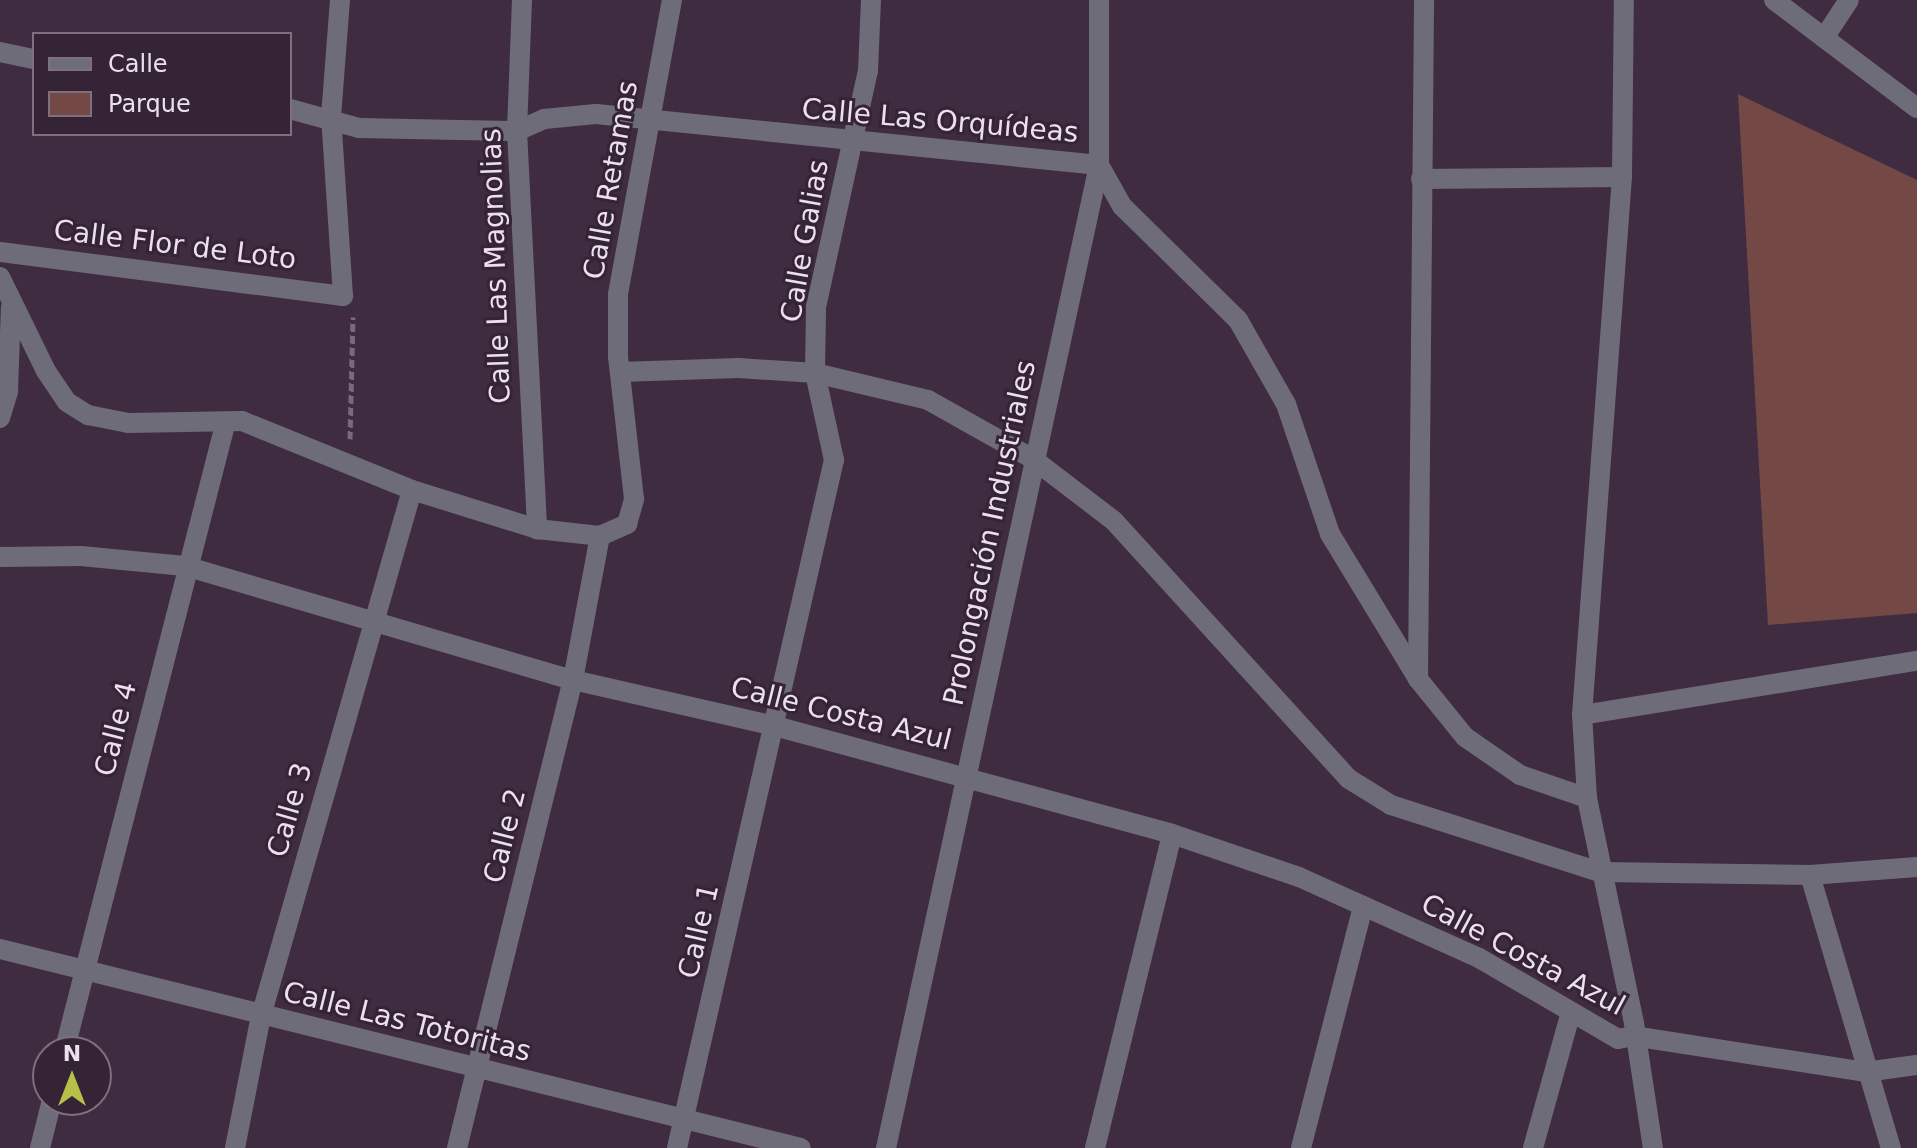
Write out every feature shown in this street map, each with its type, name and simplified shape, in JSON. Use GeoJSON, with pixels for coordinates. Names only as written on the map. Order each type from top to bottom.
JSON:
{"type":"FeatureCollection","features":[{"type":"Feature","properties":{"kind":"street"},"geometry":{"type":"LineString","coordinates":[[340,0],[331,117],[343,296]]}},
{"type":"Feature","properties":{"kind":"street","name":"Calle Las Magnolias"},"geometry":{"type":"LineString","coordinates":[[522,0],[517,131],[537,529]]}},
{"type":"Feature","properties":{"kind":"street","name":"Calle Retamas"},"geometry":{"type":"LineString","coordinates":[[600,536],[627,524],[634,499],[620,372],[618,294],[672,0]]}},
{"type":"Feature","properties":{"kind":"street","name":"Calle Galias"},"geometry":{"type":"LineString","coordinates":[[775,726],[834,460],[815,373],[816,307],[868,71],[871,0]]}},
{"type":"Feature","properties":{"kind":"street","name":"Prolongación Industriales"},"geometry":{"type":"LineString","coordinates":[[886,1148],[966,776],[1022,536],[1033,459],[1099,165],[1099,0]]}},
{"type":"Feature","properties":{"kind":"street"},"geometry":{"type":"LineString","coordinates":[[1418,679],[1424,0]]}},
{"type":"Feature","properties":{"kind":"street"},"geometry":{"type":"LineString","coordinates":[[1624,0],[1622,177],[1582,715],[1587,798],[1600,872],[1634,1023],[1633,1036],[1653,1148]]}},
{"type":"Feature","properties":{"kind":"street"},"geometry":{"type":"LineString","coordinates":[[1774,0],[1917,108]]}},
{"type":"Feature","properties":{"kind":"street"},"geometry":{"type":"LineString","coordinates":[[1824,38],[1849,0]]}},
{"type":"Feature","properties":{"kind":"street"},"geometry":{"type":"LineString","coordinates":[[0,52],[32,59]]}},
{"type":"Feature","properties":{"kind":"street","name":"Calle Las Orquídeas"},"geometry":{"type":"LineString","coordinates":[[292,109],[331,117],[359,128],[517,131],[544,119],[596,114],[650,122],[1099,165],[1122,206],[1238,320],[1286,404],[1330,534],[1418,679],[1465,737],[1520,775],[1587,798]]}},
{"type":"Feature","properties":{"kind":"street"},"geometry":{"type":"LineString","coordinates":[[1421,179],[1622,177]]}},
{"type":"Feature","properties":{"kind":"street","name":"Calle Flor de Loto"},"geometry":{"type":"LineString","coordinates":[[0,252],[343,296]]}},
{"type":"Feature","properties":{"kind":"street"},"geometry":{"type":"LineString","coordinates":[[0,277],[46,371],[67,402],[88,415],[128,423],[242,421],[412,490],[537,529],[600,536]]}},
{"type":"Feature","properties":{"kind":"street"},"geometry":{"type":"LineString","coordinates":[[0,418],[8,391],[11,304]]}},
{"type":"Feature","properties":{"kind":"street"},"geometry":{"type":"LineString","coordinates":[[620,372],[739,368],[815,373],[928,400],[1033,459],[1114,521],[1349,779],[1391,805],[1600,872],[1810,875],[1917,867]]}},
{"type":"Feature","properties":{"kind":"street","name":"Calle 4"},"geometry":{"type":"LineString","coordinates":[[68,1036],[185,566],[226,421]]}},
{"type":"Feature","properties":{"kind":"street","name":"Calle 3"},"geometry":{"type":"LineString","coordinates":[[235,1148],[261,1016],[412,490]]}},
{"type":"Feature","properties":{"kind":"street","name":"Calle 2"},"geometry":{"type":"LineString","coordinates":[[457,1148],[573,680],[600,536]]}},
{"type":"Feature","properties":{"kind":"street","name":"Calle Costa Azul"},"geometry":{"type":"LineString","coordinates":[[0,557],[81,556],[185,566],[373,618],[573,680],[775,726],[1172,834],[1363,906],[1479,958],[1618,1039],[1633,1036],[1865,1072],[1917,1065]]}},
{"type":"Feature","properties":{"kind":"street"},"geometry":{"type":"LineString","coordinates":[[1582,715],[1917,661]]}},
{"type":"Feature","properties":{"kind":"street","name":"Calle 1"},"geometry":{"type":"LineString","coordinates":[[677,1148],[775,726]]}},
{"type":"Feature","properties":{"kind":"street"},"geometry":{"type":"LineString","coordinates":[[1095,1148],[1172,834]]}},
{"type":"Feature","properties":{"kind":"street"},"geometry":{"type":"LineString","coordinates":[[1810,875],[1865,1072],[1891,1148]]}},
{"type":"Feature","properties":{"kind":"street"},"geometry":{"type":"LineString","coordinates":[[1301,1148],[1363,906]]}},
{"type":"Feature","properties":{"kind":"street","name":"Calle Las Totoritas"},"geometry":{"type":"LineString","coordinates":[[0,949],[801,1148]]}},
{"type":"Feature","properties":{"kind":"street"},"geometry":{"type":"LineString","coordinates":[[1533,1148],[1571,1012]]}},
{"type":"Feature","properties":{"kind":"street"},"geometry":{"type":"LineString","coordinates":[[40,1148],[48,1116]]}},
{"type":"Feature","properties":{"kind":"path"},"geometry":{"type":"LineString","coordinates":[[343,296],[355,321],[349,464]]}},
{"type":"Feature","properties":{"kind":"green space"},"geometry":{"type":"Polygon","coordinates":[[[1738,94],[1917,180],[1917,613],[1768,625],[1738,94]]]}}]}
